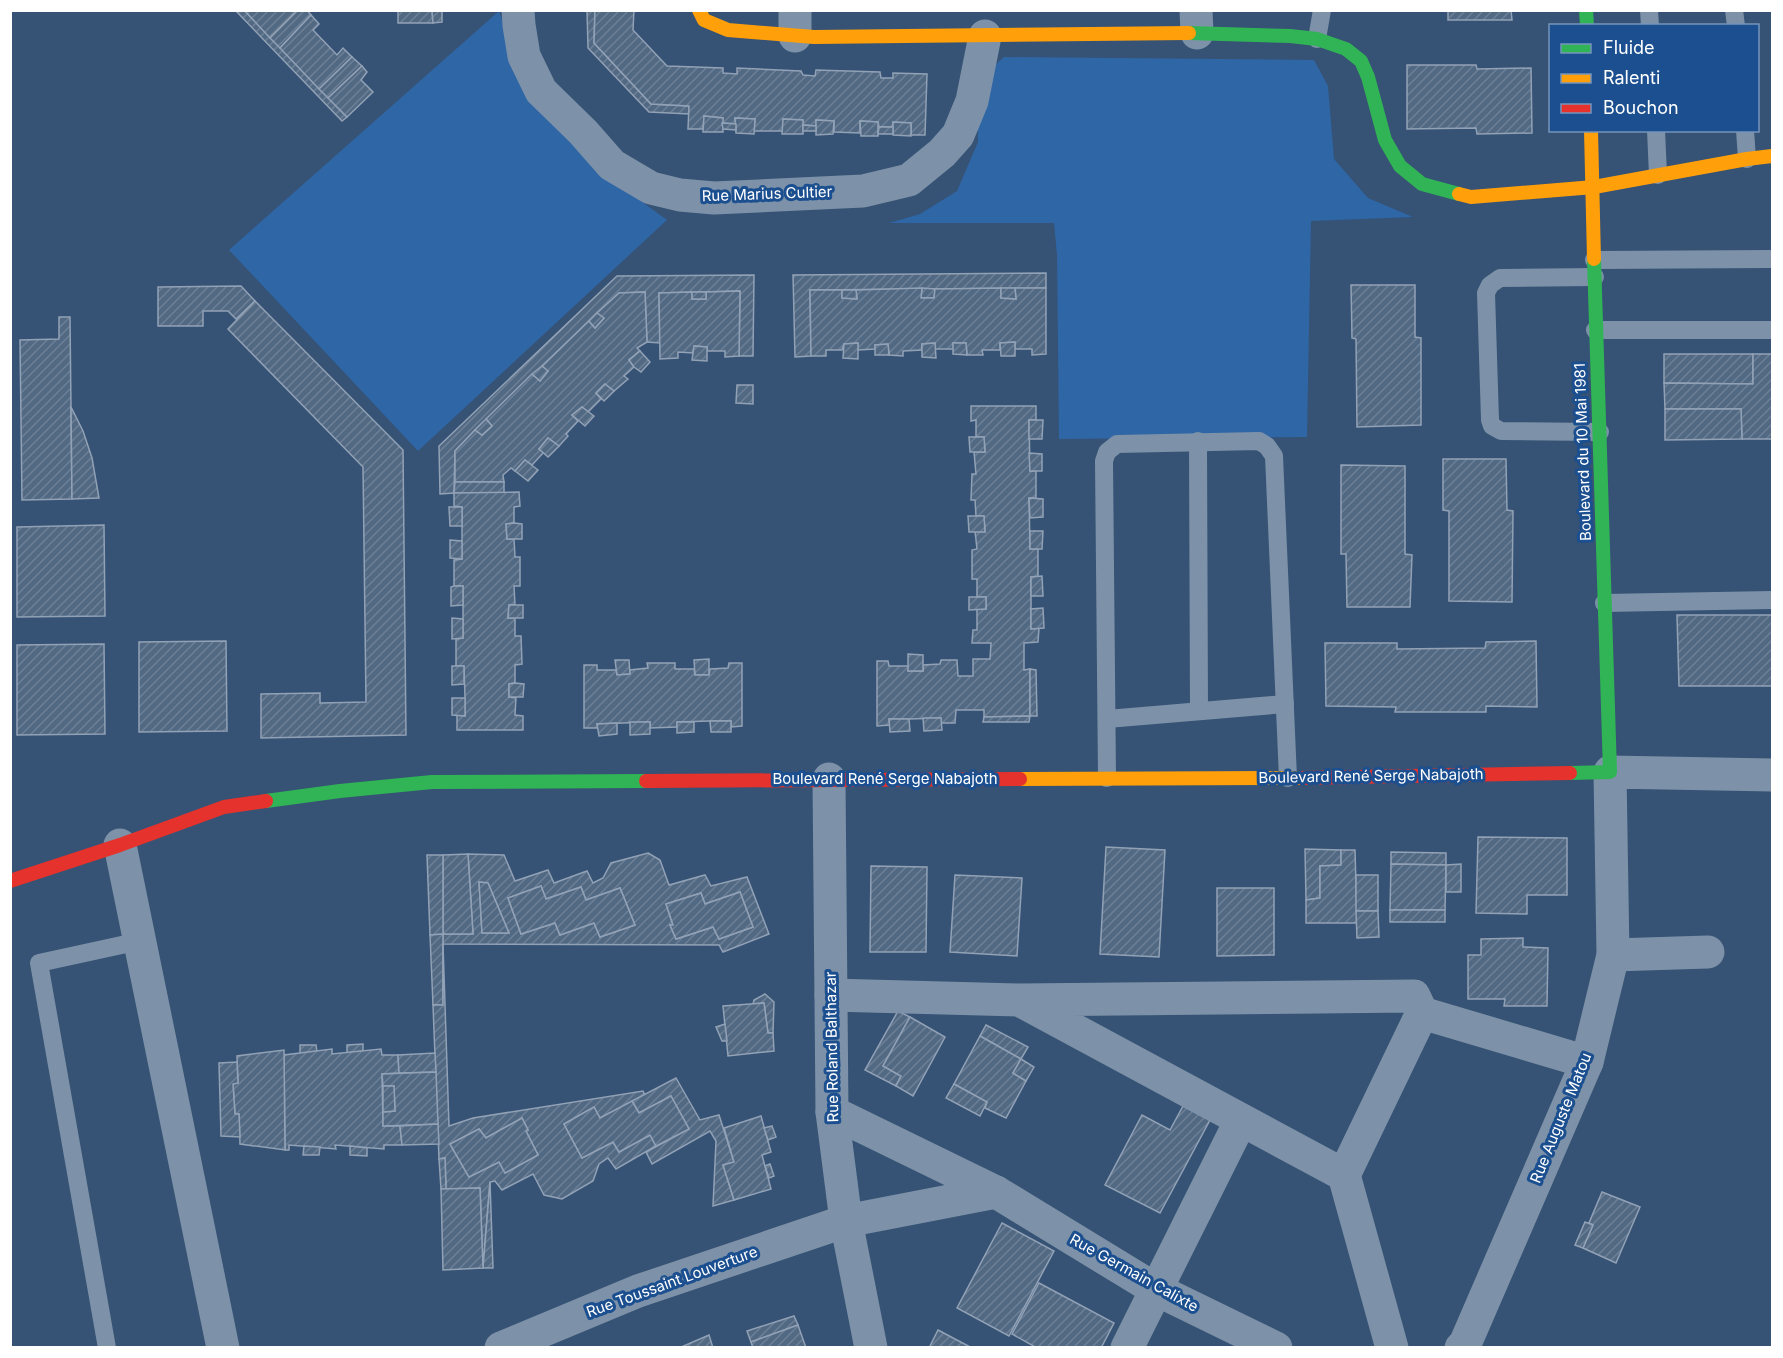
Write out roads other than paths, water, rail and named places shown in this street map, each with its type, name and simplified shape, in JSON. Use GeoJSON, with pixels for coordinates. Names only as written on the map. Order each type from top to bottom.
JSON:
{"type":"FeatureCollection","features":[{"type":"Feature","properties":{"kind":"street","name":"Rue Marius Cultier"},"geometry":{"type":"LineString","coordinates":[[518,10],[524,56],[541,92],[583,132],[612,165],[651,188],[680,195],[714,198],[863,191],[909,180],[942,153],[958,135],[972,101],[985,36]]}},
{"type":"Feature","properties":{"kind":"street"},"geometry":{"type":"LineString","coordinates":[[699,10],[704,20],[728,30],[795,23],[985,36],[1197,22],[1317,39],[1346,49],[1361,61],[1368,77],[1385,140],[1400,166],[1422,184],[1471,197],[1594,187],[1773,156]]}},
{"type":"Feature","properties":{"kind":"street","name":"Boulevard du 10 Mai 1981"},"geometry":{"type":"LineString","coordinates":[[1591,132],[1594,187],[1595,330],[1610,772]]}},
{"type":"Feature","properties":{"kind":"street","name":"Boulevard René Serge Nabajoth"},"geometry":{"type":"LineString","coordinates":[[10,881],[120,845],[224,807],[432,782],[1288,778],[1610,772],[1773,775]]}},
{"type":"Feature","properties":{"kind":"street","name":"Rue Auguste Matou"},"geometry":{"type":"LineString","coordinates":[[1464,1346],[1587,1062],[1613,955],[1610,772]]}},
{"type":"Feature","properties":{"kind":"street","name":"Rue Roland Balthazar"},"geometry":{"type":"LineString","coordinates":[[829,779],[832,1112],[846,1221],[871,1347]]}},
{"type":"Feature","properties":{"kind":"street"},"geometry":{"type":"LineString","coordinates":[[120,845],[224,1347]]}},
{"type":"Feature","properties":{"kind":"street"},"geometry":{"type":"LineString","coordinates":[[1613,955],[1708,952]]}},
{"type":"Feature","properties":{"kind":"street"},"geometry":{"type":"LineString","coordinates":[[831,995],[1019,1000],[1413,996],[1422,1013],[1587,1062]]}},
{"type":"Feature","properties":{"kind":"street"},"geometry":{"type":"LineString","coordinates":[[1019,1000],[1344,1175]]}},
{"type":"Feature","properties":{"kind":"street"},"geometry":{"type":"LineString","coordinates":[[1392,1347],[1344,1175],[1422,1013]]}},
{"type":"Feature","properties":{"kind":"street","name":"Rue Germain Calixte"},"geometry":{"type":"LineString","coordinates":[[832,1112],[996,1192],[1155,1289],[1276,1347]]}},
{"type":"Feature","properties":{"kind":"street"},"geometry":{"type":"LineString","coordinates":[[1126,1347],[1241,1120]]}},
{"type":"Feature","properties":{"kind":"street"},"geometry":{"type":"LineString","coordinates":[[846,1221],[996,1192]]}},
{"type":"Feature","properties":{"kind":"street","name":"Rue Toussaint Louverture"},"geometry":{"type":"LineString","coordinates":[[501,1347],[638,1291],[846,1221]]}},
{"type":"Feature","properties":{"kind":"lane"},"geometry":{"type":"LineString","coordinates":[[1317,39],[1322,10]]}},
{"type":"Feature","properties":{"kind":"lane"},"geometry":{"type":"LineString","coordinates":[[1656,132],[1658,175]]}},
{"type":"Feature","properties":{"kind":"lane"},"geometry":{"type":"LineString","coordinates":[[1745,132],[1747,159]]}},
{"type":"Feature","properties":{"kind":"lane"},"geometry":{"type":"LineString","coordinates":[[1600,432],[1502,431],[1492,426],[1489,409],[1486,293],[1490,285],[1500,278],[1595,268],[1773,260]]}},
{"type":"Feature","properties":{"kind":"lane"},"geometry":{"type":"LineString","coordinates":[[1595,330],[1773,330]]}},
{"type":"Feature","properties":{"kind":"lane"},"geometry":{"type":"LineString","coordinates":[[1198,441],[1199,711]]}},
{"type":"Feature","properties":{"kind":"lane"},"geometry":{"type":"LineString","coordinates":[[1107,778],[1104,461],[1107,452],[1117,444],[1259,441],[1267,446],[1275,456],[1288,778]]}},
{"type":"Feature","properties":{"kind":"lane"},"geometry":{"type":"LineString","coordinates":[[1604,603],[1773,600]]}},
{"type":"Feature","properties":{"kind":"lane"},"geometry":{"type":"LineString","coordinates":[[1107,718],[1285,704]]}},
{"type":"Feature","properties":{"kind":"lane"},"geometry":{"type":"LineString","coordinates":[[107,1347],[39,963],[140,941]]}}]}
